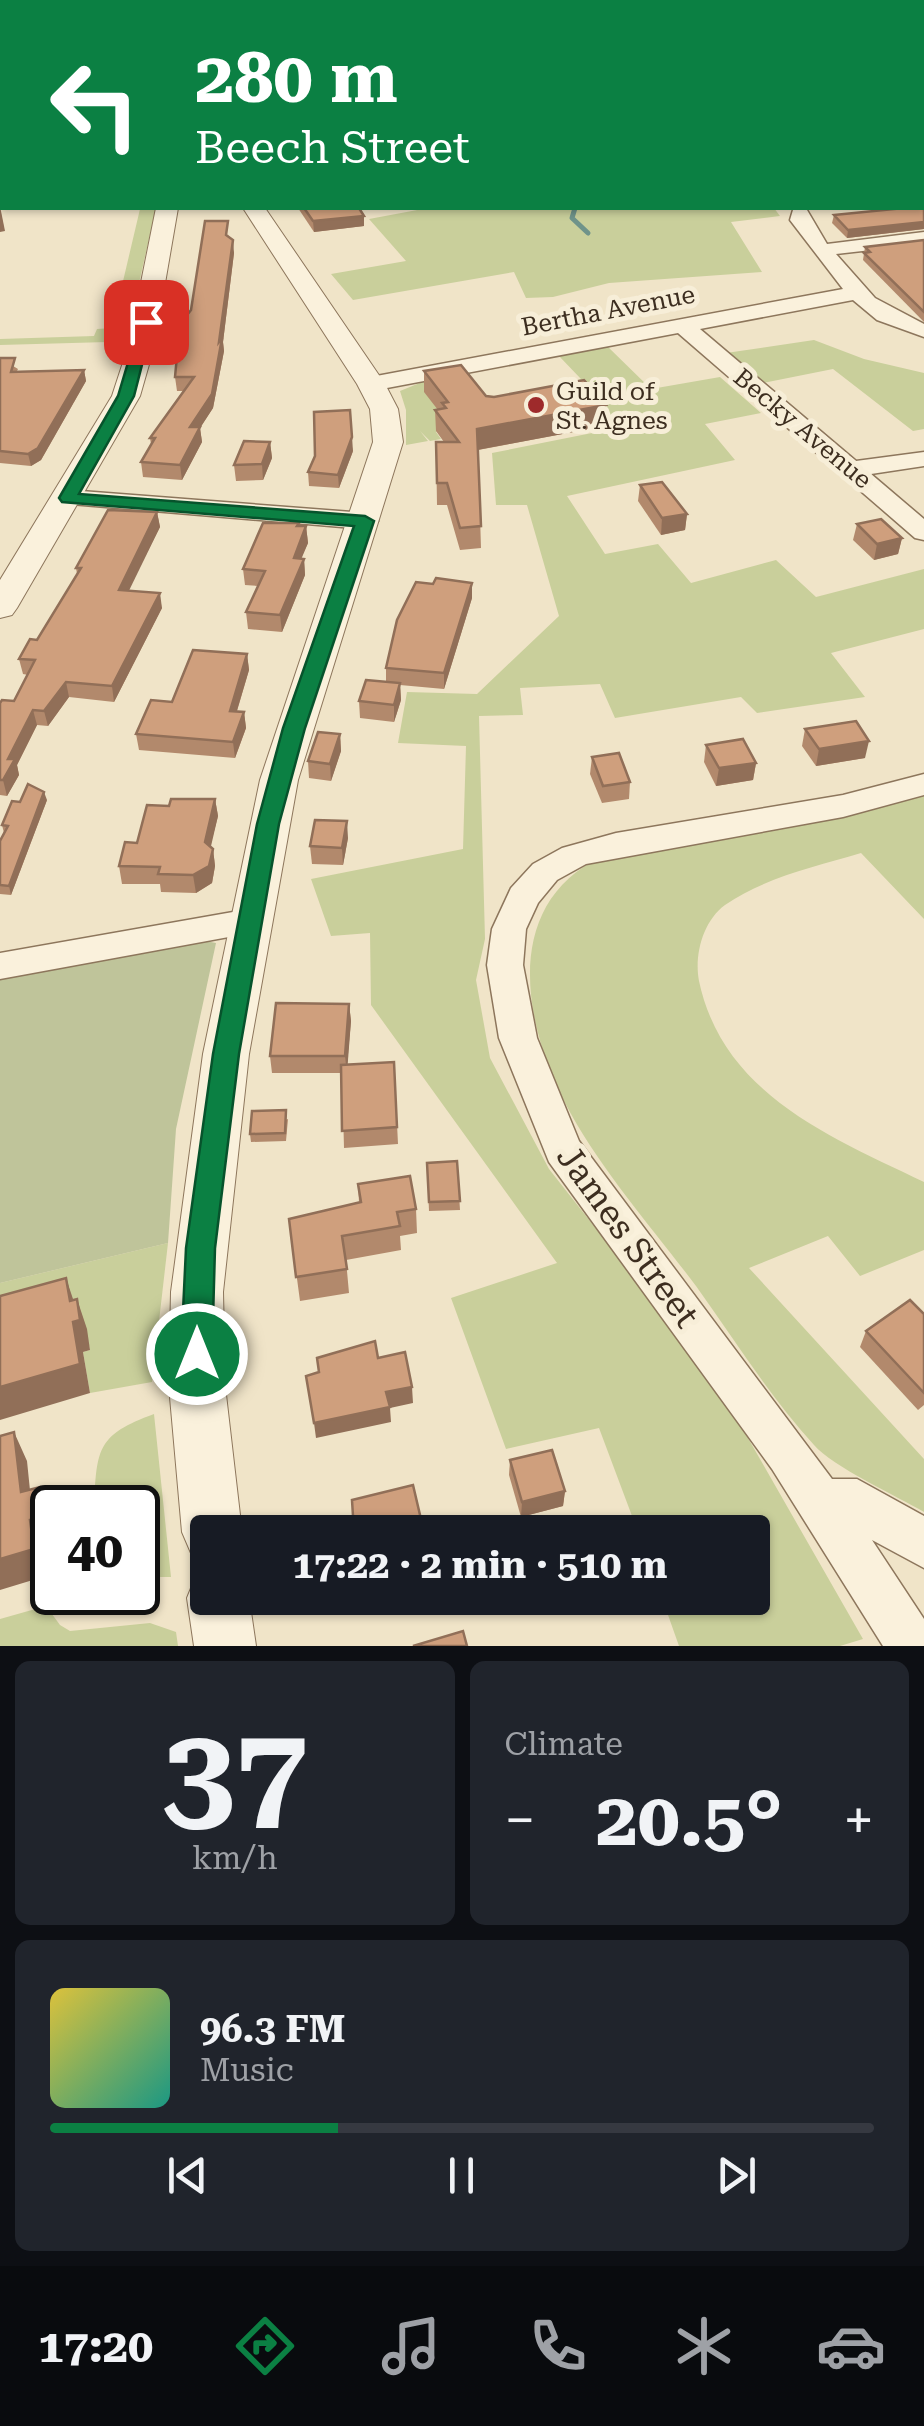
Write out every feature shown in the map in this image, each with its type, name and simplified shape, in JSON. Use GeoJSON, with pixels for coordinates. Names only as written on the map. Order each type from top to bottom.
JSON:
{"type":"FeatureCollection","features":[{"type":"Feature","properties":{"kind":"street"},"geometry":{"type":"LineString","coordinates":[[0,608],[122,403],[135,371],[167,210]]}},
{"type":"Feature","properties":{"kind":"street"},"geometry":{"type":"LineString","coordinates":[[210,1515],[197,1386],[197,1292],[226,1054],[268,824],[294,728],[388,443],[384,409],[372,384],[255,210]]}},
{"type":"Feature","properties":{"kind":"street"},"geometry":{"type":"LineString","coordinates":[[800,214],[799,220],[856,293],[896,321],[924,330]]}},
{"type":"Feature","properties":{"kind":"street"},"geometry":{"type":"LineString","coordinates":[[824,250],[924,238]]}},
{"type":"Feature","properties":{"kind":"street","name":"Bertha Avenue"},"geometry":{"type":"LineString","coordinates":[[372,384],[856,293]]}},
{"type":"Feature","properties":{"kind":"street","name":"Becky Avenue"},"geometry":{"type":"LineString","coordinates":[[681,324],[924,532]]}},
{"type":"Feature","properties":{"kind":"street"},"geometry":{"type":"LineString","coordinates":[[853,469],[924,459]]}},
{"type":"Feature","properties":{"kind":"street"},"geometry":{"type":"LineString","coordinates":[[68,498],[365,521]]}},
{"type":"Feature","properties":{"kind":"street","name":"James Street"},"geometry":{"type":"LineString","coordinates":[[912,1646],[788,1453],[563,1150],[518,1038],[506,989],[506,947],[515,912],[533,883],[574,856],[616,844],[842,806],[924,784]]}},
{"type":"Feature","properties":{"kind":"street"},"geometry":{"type":"LineString","coordinates":[[0,966],[250,922]]}},
{"type":"Feature","properties":{"kind":"street"},"geometry":{"type":"LineString","coordinates":[[820,1502],[857,1503],[924,1544]]}},
{"type":"Feature","properties":{"kind":"street"},"geometry":{"type":"LineString","coordinates":[[221,1615],[226,1646]]}},
{"type":"Feature","properties":{"kind":"green space"},"geometry":{"type":"Polygon","coordinates":[[[140,210],[156,210],[127,336],[108,342],[0,345],[0,339],[94,336],[97,329],[112,328],[140,210]]]}},
{"type":"Feature","properties":{"kind":"green space"},"geometry":{"type":"Polygon","coordinates":[[[417,210],[776,210],[780,216],[731,222],[762,272],[609,283],[553,297],[526,298],[514,272],[353,300],[331,274],[406,261],[369,219],[417,210]]]}},
{"type":"Feature","properties":{"kind":"green space"},"geometry":{"type":"Polygon","coordinates":[[[814,340],[864,359],[924,373],[924,429],[913,431],[833,369],[763,383],[726,353],[814,340]]]}},
{"type":"Feature","properties":{"kind":"green space"},"geometry":{"type":"Polygon","coordinates":[[[606,345],[651,389],[720,377],[761,413],[705,424],[735,460],[567,496],[605,554],[658,544],[691,583],[776,560],[816,597],[924,569],[924,629],[831,653],[865,697],[757,713],[741,697],[615,718],[600,684],[520,688],[523,715],[479,716],[485,939],[476,980],[490,1058],[549,1169],[713,1377],[863,1639],[840,1646],[679,1646],[668,1615],[770,1615],[770,1515],[632,1515],[599,1428],[506,1449],[451,1298],[557,1263],[371,1005],[370,933],[331,936],[311,879],[463,849],[466,746],[398,743],[407,692],[477,694],[559,616],[527,505],[496,505],[492,453],[607,430],[558,385],[581,379],[559,356],[606,345]]]}},
{"type":"Feature","properties":{"kind":"green space"},"geometry":{"type":"Polygon","coordinates":[[[432,378],[448,423],[436,432],[441,439],[430,441],[420,431],[428,441],[406,445],[406,410],[400,391],[432,378]]]}},
{"type":"Feature","properties":{"kind":"green space"},"geometry":{"type":"Polygon","coordinates":[[[924,794],[924,919],[861,853],[774,880],[725,905],[706,929],[698,971],[712,1020],[731,1054],[756,1082],[818,1128],[924,1182],[924,1250],[860,1276],[828,1236],[749,1268],[924,1459],[924,1512],[850,1472],[814,1445],[767,1388],[696,1286],[614,1180],[584,1137],[555,1081],[541,1045],[530,972],[534,937],[547,905],[570,878],[603,856],[924,794]]]}},
{"type":"Feature","properties":{"kind":"green space"},"geometry":{"type":"Polygon","coordinates":[[[206,941],[216,943],[176,1129],[168,1243],[0,1283],[0,974],[206,941]]]}},
{"type":"Feature","properties":{"kind":"green space"},"geometry":{"type":"Polygon","coordinates":[[[168,1243],[152,1382],[90,1393],[83,1352],[90,1350],[86,1330],[0,1330],[0,1283],[168,1243]]]}},
{"type":"Feature","properties":{"kind":"green space"},"geometry":{"type":"Polygon","coordinates":[[[154,1414],[171,1577],[160,1577],[160,1485],[96,1485],[104,1446],[121,1429],[154,1414]]]}},
{"type":"Feature","properties":{"kind":"green space"},"geometry":{"type":"Polygon","coordinates":[[[30,1611],[30,1615],[53,1615],[70,1631],[150,1623],[176,1632],[178,1646],[0,1646],[0,1619],[30,1611]]]}},
{"type":"Feature","properties":{"kind":"building"},"geometry":{"type":"Polygon","coordinates":[[[305,210],[360,210],[364,216],[313,221],[305,210]]]}},
{"type":"Feature","properties":{"kind":"building"},"geometry":{"type":"Polygon","coordinates":[[[924,210],[924,222],[848,230],[834,215],[924,210]]]}},
{"type":"Feature","properties":{"kind":"building"},"geometry":{"type":"Polygon","coordinates":[[[205,221],[228,221],[226,235],[233,240],[212,394],[190,427],[200,427],[180,465],[141,462],[155,438],[150,438],[194,377],[175,377],[180,324],[191,310],[205,221]]]}},
{"type":"Feature","properties":{"kind":"building"},"geometry":{"type":"Polygon","coordinates":[[[924,240],[924,312],[864,253],[870,252],[865,247],[924,240]]]}},
{"type":"Feature","properties":{"kind":"building"},"geometry":{"type":"Polygon","coordinates":[[[0,358],[15,358],[11,372],[84,370],[38,448],[28,454],[0,451],[0,358]]]}},
{"type":"Feature","properties":{"kind":"building"},"geometry":{"type":"Polygon","coordinates":[[[461,365],[486,396],[584,380],[606,405],[477,429],[481,526],[460,528],[447,483],[437,483],[436,442],[459,442],[435,410],[446,408],[442,403],[448,402],[424,371],[461,365]]]}},
{"type":"Feature","properties":{"kind":"building"},"geometry":{"type":"Polygon","coordinates":[[[350,410],[352,437],[338,475],[308,472],[315,456],[314,412],[350,410]]]}},
{"type":"Feature","properties":{"kind":"building"},"geometry":{"type":"Polygon","coordinates":[[[244,441],[270,442],[262,464],[234,465],[244,441]]]}},
{"type":"Feature","properties":{"kind":"building"},"geometry":{"type":"Polygon","coordinates":[[[662,482],[687,514],[662,518],[640,485],[662,482]]]}},
{"type":"Feature","properties":{"kind":"building"},"geometry":{"type":"Polygon","coordinates":[[[108,510],[157,512],[119,590],[160,593],[112,686],[66,682],[44,711],[33,710],[8,759],[15,759],[0,780],[0,703],[14,701],[35,660],[19,659],[30,639],[37,640],[81,568],[76,568],[108,510]]]}},
{"type":"Feature","properties":{"kind":"building"},"geometry":{"type":"Polygon","coordinates":[[[881,519],[902,538],[877,544],[857,524],[881,519]]]}},
{"type":"Feature","properties":{"kind":"building"},"geometry":{"type":"Polygon","coordinates":[[[263,523],[306,526],[294,558],[304,559],[280,615],[246,612],[265,571],[243,569],[263,523]]]}},
{"type":"Feature","properties":{"kind":"building"},"geometry":{"type":"Polygon","coordinates":[[[436,578],[472,583],[444,673],[386,668],[397,620],[416,582],[433,584],[436,578]]]}},
{"type":"Feature","properties":{"kind":"building"},"geometry":{"type":"Polygon","coordinates":[[[193,650],[247,654],[230,711],[244,712],[233,742],[136,734],[151,700],[172,702],[193,650]]]}},
{"type":"Feature","properties":{"kind":"building"},"geometry":{"type":"Polygon","coordinates":[[[366,680],[400,683],[394,705],[359,701],[366,680]]]}},
{"type":"Feature","properties":{"kind":"building"},"geometry":{"type":"Polygon","coordinates":[[[856,721],[869,741],[819,749],[805,729],[856,721]]]}},
{"type":"Feature","properties":{"kind":"building"},"geometry":{"type":"Polygon","coordinates":[[[318,732],[340,734],[330,764],[308,761],[318,732]]]}},
{"type":"Feature","properties":{"kind":"building"},"geometry":{"type":"Polygon","coordinates":[[[743,739],[756,763],[719,768],[706,745],[743,739]]]}},
{"type":"Feature","properties":{"kind":"building"},"geometry":{"type":"Polygon","coordinates":[[[619,753],[630,782],[603,786],[592,757],[619,753]]]}},
{"type":"Feature","properties":{"kind":"building"},"geometry":{"type":"Polygon","coordinates":[[[28,784],[44,792],[9,886],[0,885],[0,841],[8,826],[2,825],[12,801],[20,802],[28,784]]]}},
{"type":"Feature","properties":{"kind":"building"},"geometry":{"type":"Polygon","coordinates":[[[171,799],[215,799],[205,842],[213,849],[209,866],[193,875],[158,874],[160,867],[119,866],[125,842],[137,843],[147,805],[169,806],[171,799]]]}},
{"type":"Feature","properties":{"kind":"building"},"geometry":{"type":"Polygon","coordinates":[[[315,820],[347,821],[342,848],[310,846],[315,820]]]}},
{"type":"Feature","properties":{"kind":"building"},"geometry":{"type":"Polygon","coordinates":[[[276,1003],[349,1004],[345,1056],[270,1056],[276,1003]]]}},
{"type":"Feature","properties":{"kind":"building"},"geometry":{"type":"Polygon","coordinates":[[[394,1062],[397,1127],[342,1131],[341,1065],[394,1062]]]}},
{"type":"Feature","properties":{"kind":"building"},"geometry":{"type":"Polygon","coordinates":[[[286,1110],[285,1133],[250,1134],[252,1111],[286,1110]]]}},
{"type":"Feature","properties":{"kind":"building"},"geometry":{"type":"Polygon","coordinates":[[[457,1161],[460,1201],[429,1202],[427,1163],[457,1161]]]}},
{"type":"Feature","properties":{"kind":"building"},"geometry":{"type":"Polygon","coordinates":[[[410,1176],[416,1209],[397,1212],[400,1226],[342,1236],[347,1269],[296,1277],[289,1219],[361,1202],[358,1184],[410,1176]]]}},
{"type":"Feature","properties":{"kind":"building"},"geometry":{"type":"Polygon","coordinates":[[[66,1278],[70,1301],[77,1299],[80,1320],[73,1322],[80,1364],[0,1387],[0,1296],[66,1278]]]}},
{"type":"Feature","properties":{"kind":"building"},"geometry":{"type":"Polygon","coordinates":[[[910,1300],[924,1314],[924,1393],[866,1331],[910,1300]]]}},
{"type":"Feature","properties":{"kind":"building"},"geometry":{"type":"Polygon","coordinates":[[[375,1341],[378,1358],[405,1352],[412,1387],[386,1392],[390,1407],[314,1423],[306,1376],[319,1372],[317,1358],[375,1341]]]}},
{"type":"Feature","properties":{"kind":"building"},"geometry":{"type":"Polygon","coordinates":[[[14,1432],[21,1492],[30,1490],[30,1550],[0,1559],[0,1436],[14,1432]]]}},
{"type":"Feature","properties":{"kind":"building"},"geometry":{"type":"Polygon","coordinates":[[[552,1450],[565,1491],[522,1502],[510,1460],[552,1450]]]}},
{"type":"Feature","properties":{"kind":"building"},"geometry":{"type":"Polygon","coordinates":[[[413,1485],[420,1515],[353,1515],[352,1500],[413,1485]]]}},
{"type":"Feature","properties":{"kind":"building"},"geometry":{"type":"Polygon","coordinates":[[[463,1631],[467,1646],[413,1646],[463,1631]]]}},
{"type":"Feature","properties":{"kind":"waterway"},"geometry":{"type":"LineString","coordinates":[[574,210],[572,218],[588,233]]}},
{"type":"Feature","properties":{"kind":"place","name":"Guild of St. Agnes"},"geometry":{"type":"Point","coordinates":[536,405]}},
{"type":"Feature","properties":{"kind":"route"},"geometry":{"type":"LineString","coordinates":[[146,322],[126,396],[68,498],[365,521],[294,728],[268,824],[226,1054],[201,1248],[197,1354]]}}]}
